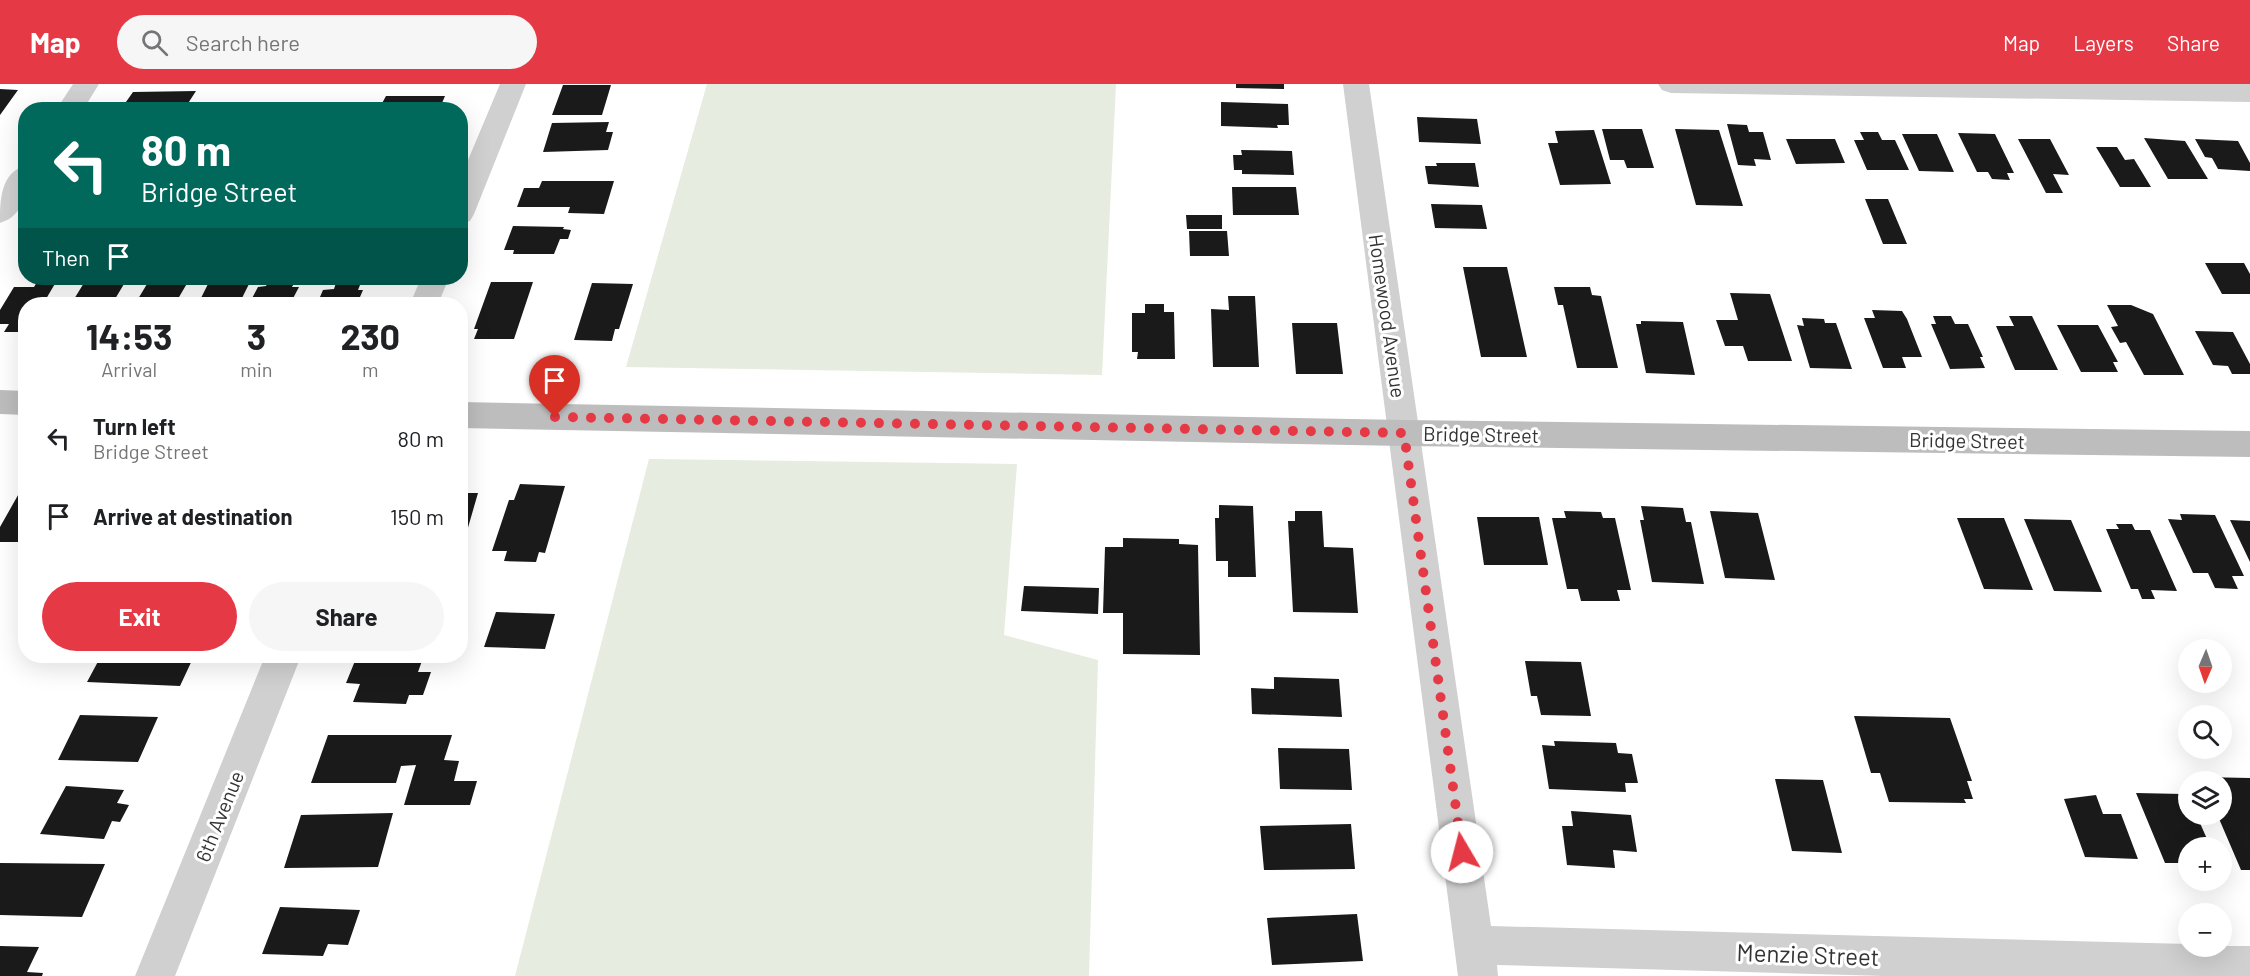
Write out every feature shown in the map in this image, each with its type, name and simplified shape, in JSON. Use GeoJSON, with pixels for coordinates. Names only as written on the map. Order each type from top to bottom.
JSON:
{"type":"FeatureCollection","features":[{"type":"Feature","properties":{"kind":"main road"},"geometry":{"type":"LineString","coordinates":[[0,402],[18,403]]}},
{"type":"Feature","properties":{"kind":"main road","name":"Bridge Street"},"geometry":{"type":"LineString","coordinates":[[468,415],[1404,433],[2250,444]]}},
{"type":"Feature","properties":{"kind":"street"},"geometry":{"type":"LineString","coordinates":[[74,102],[86,84]]}},
{"type":"Feature","properties":{"kind":"street"},"geometry":{"type":"LineString","coordinates":[[468,194],[513,84]]}},
{"type":"Feature","properties":{"kind":"street","name":"Homewood Avenue"},"geometry":{"type":"LineString","coordinates":[[1356,84],[1476,960]]}},
{"type":"Feature","properties":{"kind":"street"},"geometry":{"type":"LineString","coordinates":[[1671,84],[2250,93]]}},
{"type":"Feature","properties":{"kind":"street"},"geometry":{"type":"LineString","coordinates":[[0,213],[18,187]]}},
{"type":"Feature","properties":{"kind":"street","name":"6th Avenue"},"geometry":{"type":"LineString","coordinates":[[155,976],[280,663]]}},
{"type":"Feature","properties":{"kind":"street","name":"Menzie Street"},"geometry":{"type":"LineString","coordinates":[[1476,960],[2250,966]]}},
{"type":"Feature","properties":{"kind":"shaded area"},"geometry":{"type":"Polygon","coordinates":[[[707,84],[1116,84],[1102,375],[626,367],[707,84]]]}},
{"type":"Feature","properties":{"kind":"shaded area"},"geometry":{"type":"Polygon","coordinates":[[[649,459],[1017,464],[1004,635],[1098,660],[1089,976],[515,976],[649,459]]]}},
{"type":"Feature","properties":{"kind":"building"},"geometry":{"type":"Polygon","coordinates":[[[1236,84],[1284,84],[1284,89],[1236,88],[1236,84]]]}},
{"type":"Feature","properties":{"kind":"building"},"geometry":{"type":"Polygon","coordinates":[[[563,85],[611,85],[602,115],[552,115],[563,85]]]}},
{"type":"Feature","properties":{"kind":"building"},"geometry":{"type":"Polygon","coordinates":[[[0,89],[18,90],[0,115],[0,89]]]}},
{"type":"Feature","properties":{"kind":"building"},"geometry":{"type":"Polygon","coordinates":[[[196,91],[189,102],[126,102],[133,92],[196,91]]]}},
{"type":"Feature","properties":{"kind":"building"},"geometry":{"type":"Polygon","coordinates":[[[386,96],[445,96],[442,102],[383,102],[386,96]]]}},
{"type":"Feature","properties":{"kind":"building"},"geometry":{"type":"Polygon","coordinates":[[[1221,102],[1288,104],[1289,125],[1277,125],[1278,128],[1221,126],[1221,102]]]}},
{"type":"Feature","properties":{"kind":"building"},"geometry":{"type":"Polygon","coordinates":[[[1417,117],[1477,119],[1481,144],[1419,142],[1417,117]]]}},
{"type":"Feature","properties":{"kind":"building"},"geometry":{"type":"Polygon","coordinates":[[[609,122],[606,132],[613,132],[608,150],[543,152],[552,123],[609,122]]]}},
{"type":"Feature","properties":{"kind":"building"},"geometry":{"type":"Polygon","coordinates":[[[1727,124],[1747,125],[1749,132],[1763,132],[1771,160],[1754,159],[1756,166],[1738,165],[1727,124]]]}},
{"type":"Feature","properties":{"kind":"building"},"geometry":{"type":"Polygon","coordinates":[[[1602,129],[1642,129],[1654,168],[1627,168],[1624,160],[1610,160],[1602,129]]]}},
{"type":"Feature","properties":{"kind":"building"},"geometry":{"type":"Polygon","coordinates":[[[1675,129],[1719,130],[1743,206],[1696,205],[1675,129]]]}},
{"type":"Feature","properties":{"kind":"building"},"geometry":{"type":"Polygon","coordinates":[[[1594,130],[1611,184],[1560,185],[1548,143],[1558,143],[1555,131],[1594,130]]]}},
{"type":"Feature","properties":{"kind":"building"},"geometry":{"type":"Polygon","coordinates":[[[1860,132],[1878,132],[1882,140],[1895,140],[1909,170],[1867,170],[1854,140],[1864,140],[1860,132]]]}},
{"type":"Feature","properties":{"kind":"building"},"geometry":{"type":"Polygon","coordinates":[[[1958,133],[1995,134],[2014,173],[2007,173],[2010,180],[1992,179],[1988,172],[1977,172],[1958,133]]]}},
{"type":"Feature","properties":{"kind":"building"},"geometry":{"type":"Polygon","coordinates":[[[1902,134],[1937,134],[1954,172],[1919,171],[1902,134]]]}},
{"type":"Feature","properties":{"kind":"building"},"geometry":{"type":"Polygon","coordinates":[[[2144,138],[2185,141],[2208,179],[2168,179],[2144,138]]]}},
{"type":"Feature","properties":{"kind":"building"},"geometry":{"type":"Polygon","coordinates":[[[1786,139],[1835,139],[1845,163],[1796,164],[1786,139]]]}},
{"type":"Feature","properties":{"kind":"building"},"geometry":{"type":"Polygon","coordinates":[[[2018,139],[2050,139],[2069,175],[2053,174],[2063,193],[2046,193],[2018,139]]]}},
{"type":"Feature","properties":{"kind":"building"},"geometry":{"type":"Polygon","coordinates":[[[2195,139],[2238,141],[2250,163],[2250,171],[2218,169],[2212,158],[2205,157],[2195,139]]]}},
{"type":"Feature","properties":{"kind":"building"},"geometry":{"type":"Polygon","coordinates":[[[2096,147],[2117,147],[2125,160],[2134,159],[2151,187],[2120,187],[2096,147]]]}},
{"type":"Feature","properties":{"kind":"building"},"geometry":{"type":"Polygon","coordinates":[[[1241,150],[1292,151],[1294,175],[1242,174],[1242,170],[1234,170],[1233,155],[1242,155],[1241,150]]]}},
{"type":"Feature","properties":{"kind":"building"},"geometry":{"type":"Polygon","coordinates":[[[1436,163],[1475,163],[1479,187],[1428,184],[1425,166],[1437,166],[1436,163]]]}},
{"type":"Feature","properties":{"kind":"building"},"geometry":{"type":"Polygon","coordinates":[[[542,181],[614,181],[604,214],[568,213],[570,207],[517,207],[524,188],[539,188],[542,181]]]}},
{"type":"Feature","properties":{"kind":"building"},"geometry":{"type":"Polygon","coordinates":[[[1232,187],[1296,187],[1299,215],[1233,215],[1232,187]]]}},
{"type":"Feature","properties":{"kind":"building"},"geometry":{"type":"Polygon","coordinates":[[[1865,199],[1888,199],[1907,244],[1883,244],[1865,199]]]}},
{"type":"Feature","properties":{"kind":"building"},"geometry":{"type":"Polygon","coordinates":[[[1431,204],[1482,205],[1487,229],[1435,228],[1431,204]]]}},
{"type":"Feature","properties":{"kind":"building"},"geometry":{"type":"Polygon","coordinates":[[[1186,215],[1222,215],[1222,229],[1187,229],[1186,215]]]}},
{"type":"Feature","properties":{"kind":"building"},"geometry":{"type":"Polygon","coordinates":[[[513,226],[564,227],[563,229],[571,230],[568,239],[560,239],[554,254],[513,254],[514,250],[504,250],[513,226]]]}},
{"type":"Feature","properties":{"kind":"building"},"geometry":{"type":"Polygon","coordinates":[[[1189,231],[1227,231],[1229,256],[1190,256],[1189,231]]]}},
{"type":"Feature","properties":{"kind":"building"},"geometry":{"type":"Polygon","coordinates":[[[2205,263],[2244,263],[2250,274],[2250,294],[2222,294],[2205,263]]]}},
{"type":"Feature","properties":{"kind":"building"},"geometry":{"type":"Polygon","coordinates":[[[1463,267],[1507,267],[1527,357],[1481,357],[1463,267]]]}},
{"type":"Feature","properties":{"kind":"building"},"geometry":{"type":"Polygon","coordinates":[[[491,282],[533,282],[514,339],[474,339],[478,329],[474,329],[491,282]]]}},
{"type":"Feature","properties":{"kind":"building"},"geometry":{"type":"Polygon","coordinates":[[[592,283],[633,284],[619,329],[615,329],[612,341],[574,340],[592,283]]]}},
{"type":"Feature","properties":{"kind":"building"},"geometry":{"type":"Polygon","coordinates":[[[35,285],[54,285],[47,297],[18,297],[18,332],[4,332],[9,324],[0,324],[0,310],[14,287],[34,287],[35,285]]]}},
{"type":"Feature","properties":{"kind":"building"},"geometry":{"type":"Polygon","coordinates":[[[83,285],[123,285],[116,297],[75,297],[83,285]]]}},
{"type":"Feature","properties":{"kind":"building"},"geometry":{"type":"Polygon","coordinates":[[[146,285],[186,285],[179,297],[139,297],[146,285]]]}},
{"type":"Feature","properties":{"kind":"building"},"geometry":{"type":"Polygon","coordinates":[[[208,285],[248,285],[242,297],[202,297],[208,285]]]}},
{"type":"Feature","properties":{"kind":"building"},"geometry":{"type":"Polygon","coordinates":[[[293,285],[292,287],[299,287],[294,297],[253,297],[258,287],[293,285]]]}},
{"type":"Feature","properties":{"kind":"building"},"geometry":{"type":"Polygon","coordinates":[[[335,285],[360,285],[358,290],[363,290],[360,297],[320,297],[323,290],[334,289],[335,285]]]}},
{"type":"Feature","properties":{"kind":"building"},"geometry":{"type":"Polygon","coordinates":[[[1554,287],[1590,287],[1592,295],[1601,296],[1618,368],[1577,368],[1563,305],[1558,305],[1554,287]]]}},
{"type":"Feature","properties":{"kind":"building"},"geometry":{"type":"Polygon","coordinates":[[[1730,293],[1770,294],[1792,361],[1748,361],[1743,346],[1725,346],[1716,320],[1738,320],[1730,293]]]}},
{"type":"Feature","properties":{"kind":"building"},"geometry":{"type":"Polygon","coordinates":[[[1228,296],[1255,296],[1259,367],[1213,367],[1211,309],[1229,310],[1228,296]]]}},
{"type":"Feature","properties":{"kind":"building"},"geometry":{"type":"Polygon","coordinates":[[[1145,304],[1164,304],[1164,312],[1174,312],[1175,359],[1137,359],[1138,352],[1132,352],[1132,313],[1145,313],[1145,304]]]}},
{"type":"Feature","properties":{"kind":"building"},"geometry":{"type":"Polygon","coordinates":[[[2107,305],[2131,305],[2153,314],[2184,375],[2144,375],[2126,342],[2120,343],[2111,327],[2118,326],[2107,305]]]}},
{"type":"Feature","properties":{"kind":"building"},"geometry":{"type":"Polygon","coordinates":[[[1872,310],[1902,311],[1922,357],[1902,357],[1906,368],[1883,368],[1864,318],[1875,318],[1872,310]]]}},
{"type":"Feature","properties":{"kind":"building"},"geometry":{"type":"Polygon","coordinates":[[[1933,316],[1951,316],[1955,324],[1968,324],[1983,357],[1980,357],[1985,368],[1950,369],[1931,324],[1936,324],[1933,316]]]}},
{"type":"Feature","properties":{"kind":"building"},"geometry":{"type":"Polygon","coordinates":[[[2009,316],[2032,316],[2058,370],[2015,370],[1996,326],[2014,326],[2009,316]]]}},
{"type":"Feature","properties":{"kind":"building"},"geometry":{"type":"Polygon","coordinates":[[[1802,318],[1824,319],[1825,323],[1836,323],[1852,369],[1810,368],[1797,325],[1804,326],[1802,318]]]}},
{"type":"Feature","properties":{"kind":"building"},"geometry":{"type":"Polygon","coordinates":[[[1641,321],[1683,322],[1695,375],[1646,373],[1636,324],[1641,324],[1641,321]]]}},
{"type":"Feature","properties":{"kind":"building"},"geometry":{"type":"Polygon","coordinates":[[[1292,323],[1337,323],[1343,374],[1296,374],[1292,323]]]}},
{"type":"Feature","properties":{"kind":"building"},"geometry":{"type":"Polygon","coordinates":[[[2057,325],[2098,325],[2118,362],[2113,362],[2118,372],[2081,372],[2057,325]]]}},
{"type":"Feature","properties":{"kind":"building"},"geometry":{"type":"Polygon","coordinates":[[[2195,331],[2233,332],[2250,364],[2250,374],[2232,374],[2228,366],[2213,365],[2195,331]]]}},
{"type":"Feature","properties":{"kind":"building"},"geometry":{"type":"Polygon","coordinates":[[[520,484],[565,486],[545,553],[539,552],[536,562],[504,561],[507,551],[492,551],[509,500],[514,500],[520,484]]]}},
{"type":"Feature","properties":{"kind":"building"},"geometry":{"type":"Polygon","coordinates":[[[468,493],[478,493],[468,528],[468,493]]]}},
{"type":"Feature","properties":{"kind":"building"},"geometry":{"type":"Polygon","coordinates":[[[18,495],[18,542],[0,542],[0,527],[18,495]]]}},
{"type":"Feature","properties":{"kind":"building"},"geometry":{"type":"Polygon","coordinates":[[[1219,505],[1253,506],[1256,577],[1228,577],[1228,561],[1216,561],[1215,518],[1219,518],[1219,505]]]}},
{"type":"Feature","properties":{"kind":"building"},"geometry":{"type":"Polygon","coordinates":[[[1641,506],[1683,508],[1686,522],[1691,522],[1704,584],[1652,582],[1640,520],[1644,520],[1641,506]]]}},
{"type":"Feature","properties":{"kind":"building"},"geometry":{"type":"Polygon","coordinates":[[[1295,511],[1322,511],[1324,547],[1353,548],[1358,613],[1293,612],[1288,521],[1295,521],[1295,511]]]}},
{"type":"Feature","properties":{"kind":"building"},"geometry":{"type":"Polygon","coordinates":[[[1564,511],[1601,512],[1603,518],[1615,518],[1631,590],[1617,590],[1620,601],[1581,601],[1578,589],[1567,589],[1552,518],[1566,518],[1564,511]]]}},
{"type":"Feature","properties":{"kind":"building"},"geometry":{"type":"Polygon","coordinates":[[[1710,511],[1758,513],[1775,580],[1725,578],[1710,511]]]}},
{"type":"Feature","properties":{"kind":"building"},"geometry":{"type":"Polygon","coordinates":[[[2180,514],[2215,515],[2244,576],[2232,576],[2238,589],[2215,588],[2208,573],[2193,573],[2168,519],[2182,520],[2180,514]]]}},
{"type":"Feature","properties":{"kind":"building"},"geometry":{"type":"Polygon","coordinates":[[[1477,517],[1539,517],[1548,565],[1484,565],[1477,517]]]}},
{"type":"Feature","properties":{"kind":"building"},"geometry":{"type":"Polygon","coordinates":[[[1957,518],[2004,518],[2033,590],[1984,589],[1957,518]]]}},
{"type":"Feature","properties":{"kind":"building"},"geometry":{"type":"Polygon","coordinates":[[[2024,519],[2071,520],[2102,592],[2054,591],[2024,519]]]}},
{"type":"Feature","properties":{"kind":"building"},"geometry":{"type":"Polygon","coordinates":[[[2230,520],[2250,521],[2250,562],[2230,520]]]}},
{"type":"Feature","properties":{"kind":"building"},"geometry":{"type":"Polygon","coordinates":[[[2116,524],[2132,524],[2135,530],[2150,530],[2177,591],[2151,590],[2155,599],[2142,599],[2138,589],[2131,589],[2106,529],[2119,529],[2116,524]]]}},
{"type":"Feature","properties":{"kind":"building"},"geometry":{"type":"Polygon","coordinates":[[[1123,538],[1179,539],[1179,544],[1198,545],[1200,655],[1123,654],[1123,613],[1103,613],[1105,547],[1123,547],[1123,538]]]}},
{"type":"Feature","properties":{"kind":"building"},"geometry":{"type":"Polygon","coordinates":[[[1024,586],[1099,588],[1098,614],[1021,611],[1024,586]]]}},
{"type":"Feature","properties":{"kind":"building"},"geometry":{"type":"Polygon","coordinates":[[[496,612],[555,614],[545,649],[484,647],[496,612]]]}},
{"type":"Feature","properties":{"kind":"building"},"geometry":{"type":"Polygon","coordinates":[[[1525,661],[1581,662],[1591,716],[1541,715],[1537,696],[1531,696],[1525,661]]]}},
{"type":"Feature","properties":{"kind":"building"},"geometry":{"type":"Polygon","coordinates":[[[97,663],[191,663],[180,686],[87,682],[97,663]]]}},
{"type":"Feature","properties":{"kind":"building"},"geometry":{"type":"Polygon","coordinates":[[[354,663],[421,663],[418,672],[431,672],[423,695],[409,695],[406,704],[353,702],[360,684],[346,683],[354,663]]]}},
{"type":"Feature","properties":{"kind":"building"},"geometry":{"type":"Polygon","coordinates":[[[1274,677],[1339,679],[1342,717],[1252,714],[1251,688],[1274,689],[1274,677]]]}},
{"type":"Feature","properties":{"kind":"building"},"geometry":{"type":"Polygon","coordinates":[[[80,715],[158,717],[138,762],[58,760],[80,715]]]}},
{"type":"Feature","properties":{"kind":"building"},"geometry":{"type":"Polygon","coordinates":[[[1854,716],[1950,718],[1972,781],[1967,781],[1973,799],[1964,799],[1966,803],[1889,802],[1880,773],[1871,773],[1854,716]]]}},
{"type":"Feature","properties":{"kind":"building"},"geometry":{"type":"Polygon","coordinates":[[[328,735],[452,735],[444,760],[459,761],[454,781],[477,781],[470,805],[404,805],[416,765],[401,766],[396,783],[311,783],[328,735]]]}},
{"type":"Feature","properties":{"kind":"building"},"geometry":{"type":"Polygon","coordinates":[[[1554,741],[1616,743],[1618,753],[1632,754],[1638,783],[1625,783],[1626,792],[1549,789],[1542,745],[1555,746],[1554,741]]]}},
{"type":"Feature","properties":{"kind":"building"},"geometry":{"type":"Polygon","coordinates":[[[1278,748],[1349,749],[1352,790],[1280,789],[1278,748]]]}},
{"type":"Feature","properties":{"kind":"building"},"geometry":{"type":"Polygon","coordinates":[[[2232,778],[2250,778],[2250,870],[2241,870],[2232,849],[2232,837],[2227,837],[2222,825],[2232,825],[2232,778]]]}},
{"type":"Feature","properties":{"kind":"building"},"geometry":{"type":"Polygon","coordinates":[[[1775,779],[1823,780],[1842,853],[1792,851],[1775,779]]]}},
{"type":"Feature","properties":{"kind":"building"},"geometry":{"type":"Polygon","coordinates":[[[66,786],[124,790],[117,803],[129,805],[120,822],[112,821],[104,839],[40,834],[66,786]]]}},
{"type":"Feature","properties":{"kind":"building"},"geometry":{"type":"Polygon","coordinates":[[[2136,793],[2178,794],[2178,825],[2201,825],[2206,837],[2178,837],[2178,863],[2165,863],[2136,793]]]}},
{"type":"Feature","properties":{"kind":"building"},"geometry":{"type":"Polygon","coordinates":[[[2096,795],[2103,814],[2121,814],[2138,859],[2085,857],[2064,799],[2096,795]]]}},
{"type":"Feature","properties":{"kind":"building"},"geometry":{"type":"Polygon","coordinates":[[[1571,811],[1631,815],[1637,852],[1613,850],[1615,868],[1567,865],[1562,826],[1573,826],[1571,811]]]}},
{"type":"Feature","properties":{"kind":"building"},"geometry":{"type":"Polygon","coordinates":[[[393,813],[378,867],[284,868],[301,815],[393,813]]]}},
{"type":"Feature","properties":{"kind":"building"},"geometry":{"type":"Polygon","coordinates":[[[1351,824],[1355,869],[1264,870],[1260,826],[1351,824]]]}},
{"type":"Feature","properties":{"kind":"building"},"geometry":{"type":"Polygon","coordinates":[[[0,863],[105,864],[82,917],[0,915],[0,863]]]}},
{"type":"Feature","properties":{"kind":"building"},"geometry":{"type":"Polygon","coordinates":[[[280,907],[360,910],[348,945],[328,944],[323,956],[262,954],[280,907]]]}},
{"type":"Feature","properties":{"kind":"building"},"geometry":{"type":"Polygon","coordinates":[[[1357,914],[1363,961],[1272,965],[1267,918],[1357,914]]]}},
{"type":"Feature","properties":{"kind":"building"},"geometry":{"type":"Polygon","coordinates":[[[0,946],[39,947],[27,972],[43,973],[42,976],[0,976],[0,946]]]}},
{"type":"Feature","properties":{"kind":"route"},"geometry":{"type":"LineString","coordinates":[[555,417],[1404,433],[1462,852]]}}]}
